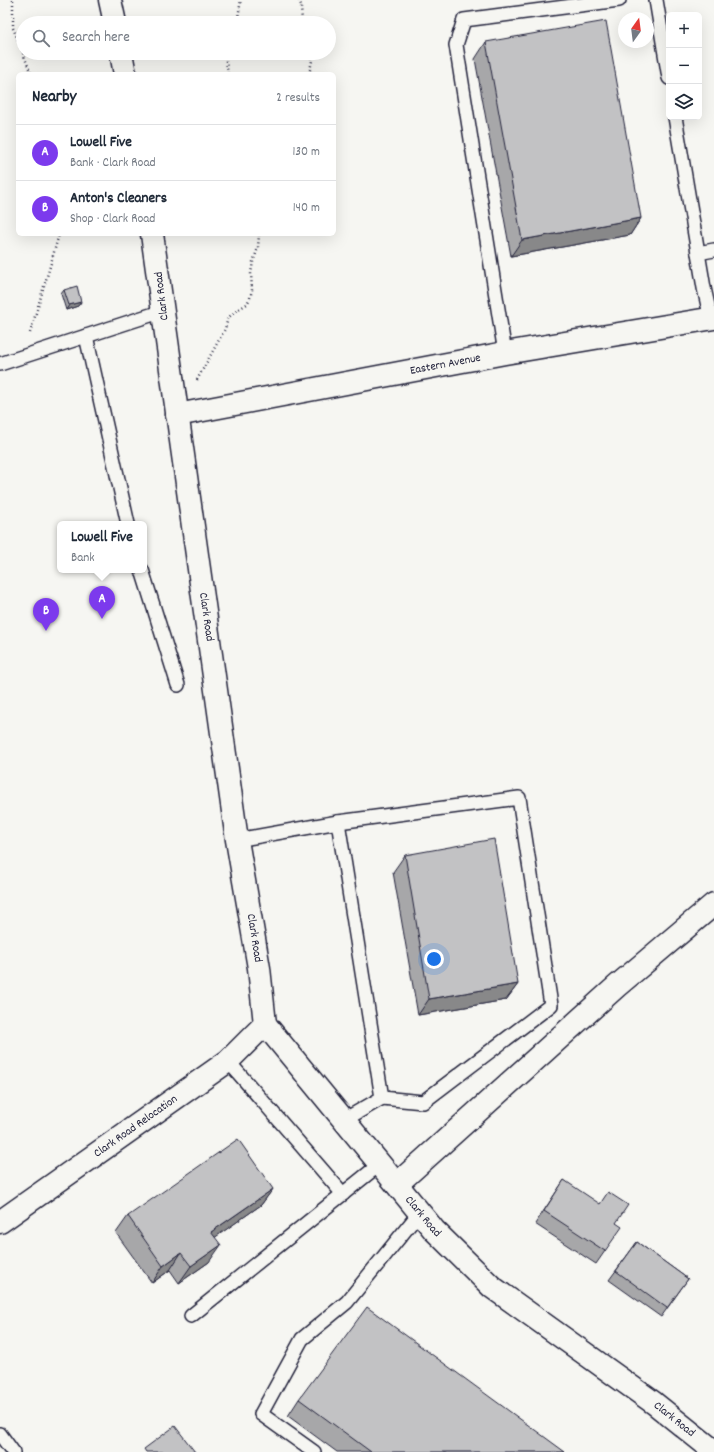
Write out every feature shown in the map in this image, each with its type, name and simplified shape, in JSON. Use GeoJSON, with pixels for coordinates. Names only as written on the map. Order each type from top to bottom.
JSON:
{"type":"FeatureCollection","features":[{"type":"Feature","properties":{"kind":"street"},"geometry":{"type":"LineString","coordinates":[[110,0],[113,16]]}},
{"type":"Feature","properties":{"kind":"street"},"geometry":{"type":"LineString","coordinates":[[122,60],[125,72]]}},
{"type":"Feature","properties":{"kind":"street","name":"Clark Road"},"geometry":{"type":"LineString","coordinates":[[152,236],[158,267],[177,415],[237,840],[259,968],[265,1024],[434,1230],[492,1287],[654,1403],[714,1451]]}},
{"type":"Feature","properties":{"kind":"street","name":"Eastern Avenue"},"geometry":{"type":"LineString","coordinates":[[177,415],[504,353],[713,318]]}},
{"type":"Feature","properties":{"kind":"street"},"geometry":{"type":"LineString","coordinates":[[397,1184],[617,986],[714,904]]}},
{"type":"Feature","properties":{"kind":"street","name":"Clark Road Relocation"},"geometry":{"type":"LineString","coordinates":[[0,1222],[228,1061],[265,1024]]}},
{"type":"Feature","properties":{"kind":"lane"},"geometry":{"type":"LineString","coordinates":[[504,353],[456,45],[464,20],[619,0]]}},
{"type":"Feature","properties":{"kind":"lane"},"geometry":{"type":"LineString","coordinates":[[656,0],[666,60]]}},
{"type":"Feature","properties":{"kind":"lane"},"geometry":{"type":"LineString","coordinates":[[676,120],[704,288],[713,318]]}},
{"type":"Feature","properties":{"kind":"lane"},"geometry":{"type":"LineString","coordinates":[[698,253],[714,250]]}},
{"type":"Feature","properties":{"kind":"lane"},"geometry":{"type":"LineString","coordinates":[[0,364],[163,311]]}},
{"type":"Feature","properties":{"kind":"lane"},"geometry":{"type":"LineString","coordinates":[[86,336],[127,521]]}},
{"type":"Feature","properties":{"kind":"lane"},"geometry":{"type":"LineString","coordinates":[[143,573],[178,686]]}},
{"type":"Feature","properties":{"kind":"lane"},"geometry":{"type":"LineString","coordinates":[[237,840],[338,822],[519,798],[551,1005],[423,1102],[382,1098],[344,1120]]}},
{"type":"Feature","properties":{"kind":"lane"},"geometry":{"type":"LineString","coordinates":[[338,822],[382,1098]]}},
{"type":"Feature","properties":{"kind":"lane"},"geometry":{"type":"LineString","coordinates":[[228,1061],[343,1194]]}},
{"type":"Feature","properties":{"kind":"lane"},"geometry":{"type":"LineString","coordinates":[[191,1316],[380,1164]]}},
{"type":"Feature","properties":{"kind":"lane"},"geometry":{"type":"LineString","coordinates":[[314,1452],[261,1414],[302,1339],[346,1302],[420,1212]]}},
{"type":"Feature","properties":{"kind":"lane"},"geometry":{"type":"LineString","coordinates":[[0,1434],[13,1452]]}},
{"type":"Feature","properties":{"kind":"path"},"geometry":{"type":"LineString","coordinates":[[13,0],[13,28],[16,35]]}},
{"type":"Feature","properties":{"kind":"path"},"geometry":{"type":"LineString","coordinates":[[238,16],[241,0]]}},
{"type":"Feature","properties":{"kind":"path"},"geometry":{"type":"LineString","coordinates":[[299,0],[302,16]]}},
{"type":"Feature","properties":{"kind":"path"},"geometry":{"type":"LineString","coordinates":[[26,60],[30,72]]}},
{"type":"Feature","properties":{"kind":"path"},"geometry":{"type":"LineString","coordinates":[[226,60],[228,72]]}},
{"type":"Feature","properties":{"kind":"path"},"geometry":{"type":"LineString","coordinates":[[309,72],[312,60]]}},
{"type":"Feature","properties":{"kind":"path"},"geometry":{"type":"LineString","coordinates":[[22,357],[38,309],[57,236]]}},
{"type":"Feature","properties":{"kind":"path"},"geometry":{"type":"LineString","coordinates":[[196,382],[225,329],[228,318],[247,304],[250,298],[252,290],[251,273],[258,248],[259,236]]}},
{"type":"Feature","properties":{"kind":"building"},"geometry":{"type":"Polygon","coordinates":[[[606,21],[641,218],[522,240],[486,42],[606,21]]]}},
{"type":"Feature","properties":{"kind":"building"},"geometry":{"type":"Polygon","coordinates":[[[77,286],[81,302],[69,305],[64,290],[77,286]]]}},
{"type":"Feature","properties":{"kind":"building"},"geometry":{"type":"Polygon","coordinates":[[[494,839],[518,984],[429,999],[405,855],[494,839]]]}},
{"type":"Feature","properties":{"kind":"building"},"geometry":{"type":"Polygon","coordinates":[[[238,1139],[273,1189],[211,1232],[221,1245],[191,1266],[181,1253],[163,1266],[128,1216],[238,1139]]]}},
{"type":"Feature","properties":{"kind":"building"},"geometry":{"type":"Polygon","coordinates":[[[564,1180],[600,1204],[608,1192],[628,1205],[616,1223],[622,1227],[605,1251],[544,1211],[564,1180]]]}},
{"type":"Feature","properties":{"kind":"building"},"geometry":{"type":"Polygon","coordinates":[[[637,1242],[688,1279],[667,1308],[616,1271],[637,1242]]]}},
{"type":"Feature","properties":{"kind":"building"},"geometry":{"type":"Polygon","coordinates":[[[367,1307],[565,1452],[371,1452],[299,1399],[367,1307]]]}},
{"type":"Feature","properties":{"kind":"building"},"geometry":{"type":"Polygon","coordinates":[[[175,1426],[195,1452],[146,1452],[144,1449],[175,1426]]]}},
{"type":"Feature","properties":{"kind":"place","name":"Lowell Five"},"geometry":{"type":"Point","coordinates":[102,619]}},
{"type":"Feature","properties":{"kind":"place","name":"Anton's Cleaners"},"geometry":{"type":"Point","coordinates":[46,631]}}]}
